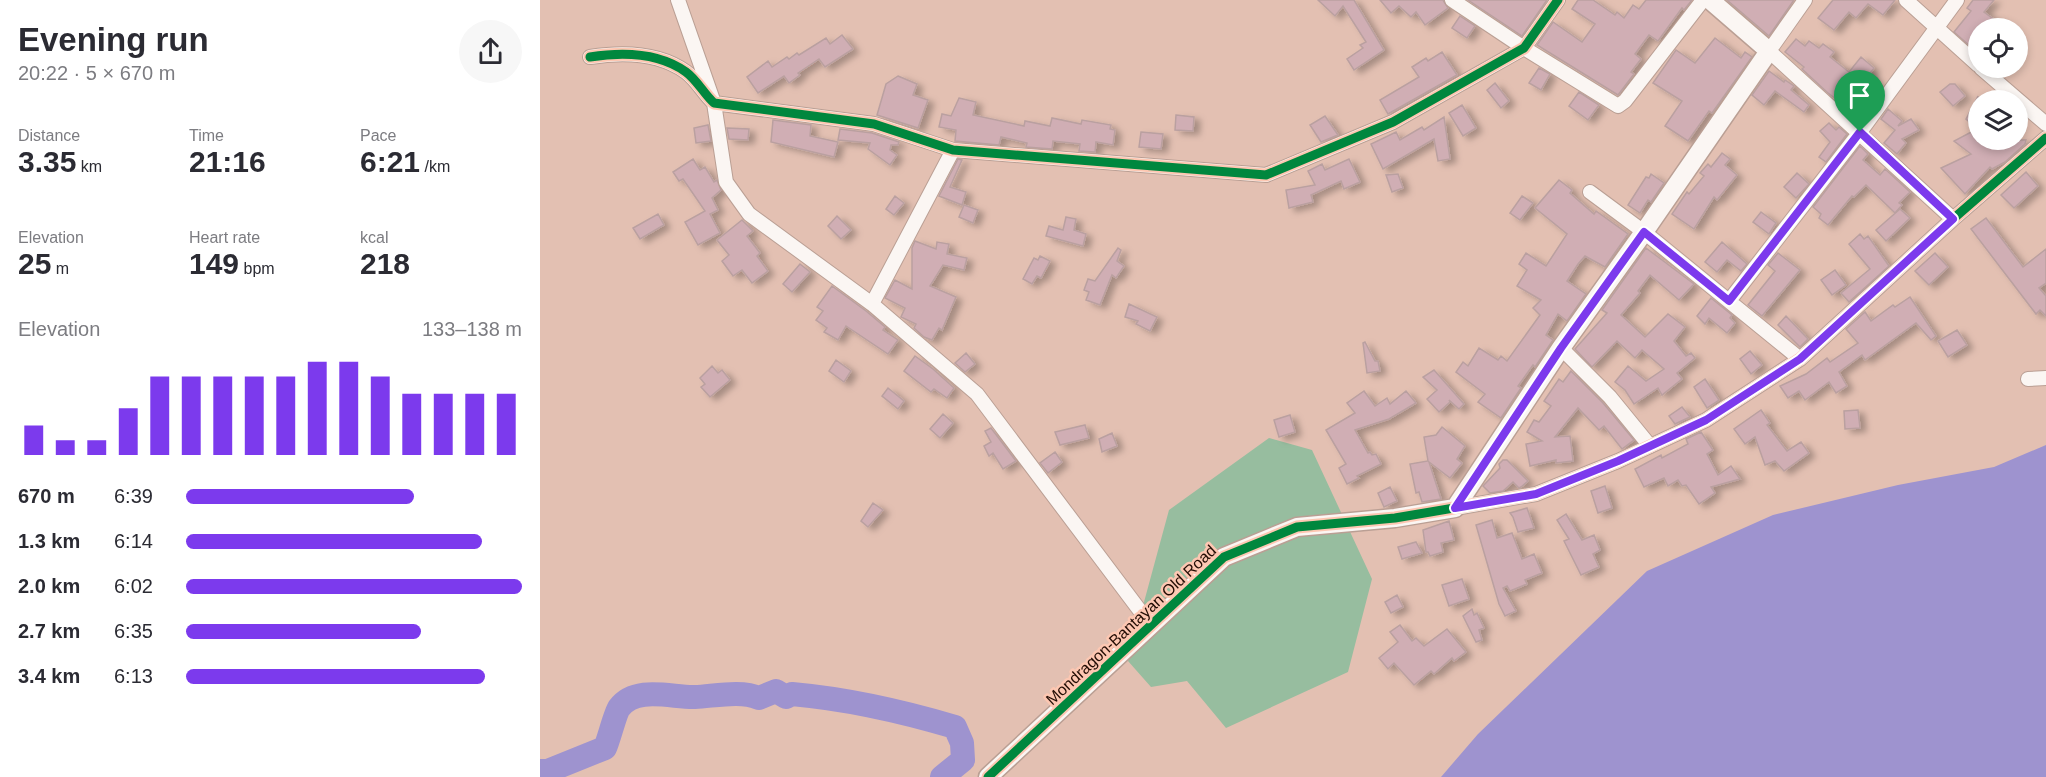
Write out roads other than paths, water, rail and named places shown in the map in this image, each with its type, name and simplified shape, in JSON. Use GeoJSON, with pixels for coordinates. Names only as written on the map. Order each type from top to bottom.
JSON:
{"type":"FeatureCollection","features":[{"type":"Feature","properties":{"kind":"street"},"geometry":{"type":"LineString","coordinates":[[678,0],[714,103],[726,182],[748,214],[872,304],[977,394],[1150,624]]}},
{"type":"Feature","properties":{"kind":"street"},"geometry":{"type":"LineString","coordinates":[[1452,0],[1618,106],[1625,101],[1703,0]]}},
{"type":"Feature","properties":{"kind":"street"},"geometry":{"type":"LineString","coordinates":[[590,57],[615,53],[662,58],[687,73],[714,103],[874,124],[953,150],[1266,175],[1393,122],[1524,48],[1558,0]]}},
{"type":"Feature","properties":{"kind":"street"},"geometry":{"type":"LineString","coordinates":[[1710,0],[1860,132],[1953,219]]}},
{"type":"Feature","properties":{"kind":"street"},"geometry":{"type":"LineString","coordinates":[[1455,508],[1561,348],[1805,0]]}},
{"type":"Feature","properties":{"kind":"street"},"geometry":{"type":"LineString","coordinates":[[1906,0],[1968,56]]}},
{"type":"Feature","properties":{"kind":"street"},"geometry":{"type":"LineString","coordinates":[[1729,301],[1860,132],[1957,0]]}},
{"type":"Feature","properties":{"kind":"street"},"geometry":{"type":"LineString","coordinates":[[1994,78],[2046,124]]}},
{"type":"Feature","properties":{"kind":"street"},"geometry":{"type":"LineString","coordinates":[[1455,508],[1536,494],[1706,420],[1800,359],[1953,219],[2046,138]]}},
{"type":"Feature","properties":{"kind":"street"},"geometry":{"type":"LineString","coordinates":[[872,304],[953,150]]}},
{"type":"Feature","properties":{"kind":"street"},"geometry":{"type":"LineString","coordinates":[[1590,192],[1644,232],[1800,359]]}},
{"type":"Feature","properties":{"kind":"street"},"geometry":{"type":"LineString","coordinates":[[1561,348],[1610,397],[1650,446]]}},
{"type":"Feature","properties":{"kind":"street"},"geometry":{"type":"LineString","coordinates":[[2028,379],[2046,378]]}},
{"type":"Feature","properties":{"kind":"street","name":"Mondragon-Bantayan Old Road"},"geometry":{"type":"LineString","coordinates":[[988,777],[1224,557],[1297,527],[1395,518],[1455,508]]}},
{"type":"Feature","properties":{"kind":"waterway"},"geometry":{"type":"LineString","coordinates":[[540,771],[548,771],[605,748],[619,708],[626,701],[635,697],[655,694],[695,697],[744,694],[759,698],[776,691],[786,697],[792,694],[813,696],[874,706],[955,727],[962,743],[963,760],[942,777]]}}]}
